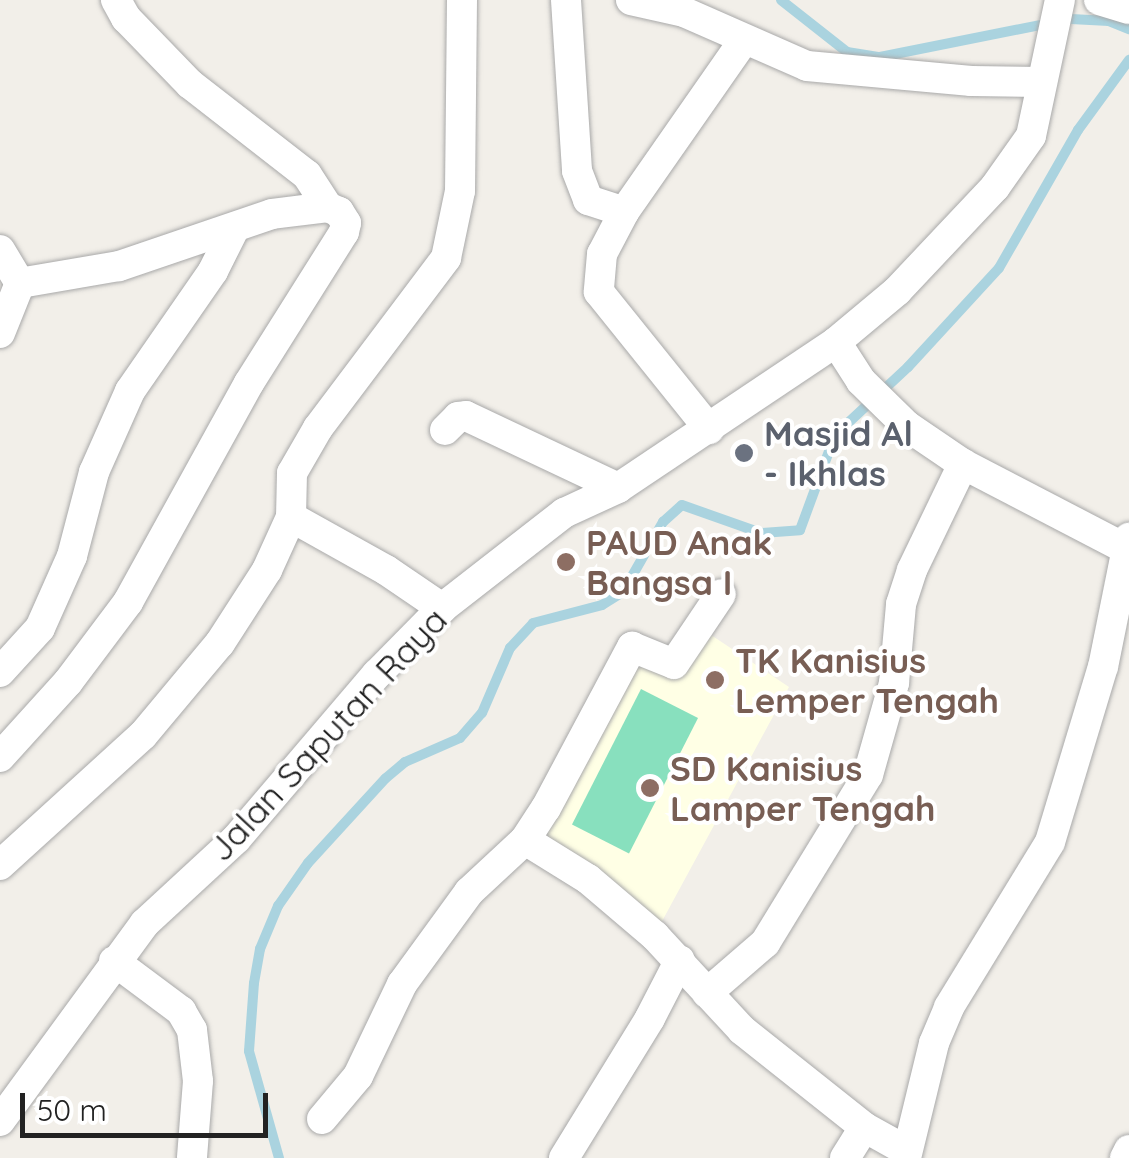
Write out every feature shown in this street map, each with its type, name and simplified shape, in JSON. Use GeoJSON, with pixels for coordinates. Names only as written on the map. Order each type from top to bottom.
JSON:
{"type":"FeatureCollection","features":[{"type":"Feature","properties":{"kind":"street"},"geometry":{"type":"LineString","coordinates":[[116,0],[126,18],[190,84],[307,175],[328,207]]}},
{"type":"Feature","properties":{"kind":"street"},"geometry":{"type":"LineString","coordinates":[[0,865],[144,735],[220,643],[267,570],[290,517],[292,473],[318,428],[446,258],[460,190],[462,0]]}},
{"type":"Feature","properties":{"kind":"street"},"geometry":{"type":"LineString","coordinates":[[566,0],[578,171],[588,200],[624,212]]}},
{"type":"Feature","properties":{"kind":"street"},"geometry":{"type":"LineString","coordinates":[[632,0],[684,12],[806,66],[971,81],[1040,82]]}},
{"type":"Feature","properties":{"kind":"street","name":"Jalan Saputan Raya"},"geometry":{"type":"LineString","coordinates":[[0,1121],[145,922],[236,839],[378,674],[442,608],[564,513],[618,488],[836,342],[896,290],[995,187],[1030,136],[1060,0]]}},
{"type":"Feature","properties":{"kind":"street"},"geometry":{"type":"LineString","coordinates":[[1099,0],[1129,9]]}},
{"type":"Feature","properties":{"kind":"street"},"geometry":{"type":"LineString","coordinates":[[708,429],[599,292],[602,254],[624,212],[744,40]]}},
{"type":"Feature","properties":{"kind":"street"},"geometry":{"type":"LineString","coordinates":[[0,757],[68,682],[128,602],[258,368],[346,223],[339,212],[328,207],[272,214],[119,266],[20,283]]}},
{"type":"Feature","properties":{"kind":"street"},"geometry":{"type":"LineString","coordinates":[[0,672],[40,628],[72,556],[94,472],[130,390],[213,271],[235,227]]}},
{"type":"Feature","properties":{"kind":"street"},"geometry":{"type":"LineString","coordinates":[[0,252],[20,283]]}},
{"type":"Feature","properties":{"kind":"street"},"geometry":{"type":"LineString","coordinates":[[0,332],[20,283]]}},
{"type":"Feature","properties":{"kind":"street"},"geometry":{"type":"LineString","coordinates":[[525,840],[588,880],[680,960],[742,1030],[864,1127],[907,1154],[934,1043],[949,1007],[1050,842],[1116,670],[1127,543],[964,464],[894,416],[861,380],[836,342]]}},
{"type":"Feature","properties":{"kind":"street"},"geometry":{"type":"LineString","coordinates":[[445,430],[466,416],[618,488]]}},
{"type":"Feature","properties":{"kind":"street"},"geometry":{"type":"LineString","coordinates":[[707,993],[765,943],[868,775],[894,683],[900,604],[912,570],[964,464]]}},
{"type":"Feature","properties":{"kind":"street"},"geometry":{"type":"LineString","coordinates":[[290,517],[386,570],[442,608]]}},
{"type":"Feature","properties":{"kind":"street"},"geometry":{"type":"LineString","coordinates":[[322,1119],[358,1076],[402,984],[470,892],[525,840],[632,646],[674,664],[721,594]]}},
{"type":"Feature","properties":{"kind":"street"},"geometry":{"type":"LineString","coordinates":[[564,1158],[650,1018],[680,960]]}},
{"type":"Feature","properties":{"kind":"street"},"geometry":{"type":"LineString","coordinates":[[114,961],[181,1011],[192,1030],[198,1081],[192,1158]]}},
{"type":"Feature","properties":{"kind":"street"},"geometry":{"type":"LineString","coordinates":[[845,1158],[864,1127]]}},
{"type":"Feature","properties":{"kind":"street"},"geometry":{"type":"LineString","coordinates":[[1125,1158],[1129,1150]]}},
{"type":"Feature","properties":{"kind":"shaded area","name":"SD Kanisius Lamper Tengah"},"geometry":{"type":"Polygon","coordinates":[[[705,631],[789,687],[660,925],[537,841],[637,654],[674,670],[705,631]]]}},
{"type":"Feature","properties":{"kind":"green space"},"geometry":{"type":"Polygon","coordinates":[[[641,689],[698,718],[629,853],[572,824],[641,689]]]}},
{"type":"Feature","properties":{"kind":"waterway"},"geometry":{"type":"LineString","coordinates":[[781,0],[847,52],[880,57],[1071,19],[1109,21],[1129,29]]}},
{"type":"Feature","properties":{"kind":"waterway"},"geometry":{"type":"LineString","coordinates":[[279,1158],[249,1051],[254,983],[260,949],[278,906],[308,863],[405,762],[460,738],[482,713],[510,648],[533,623],[602,605],[623,592],[663,522],[682,505],[761,533],[800,530],[835,435],[908,367],[999,268],[1078,130],[1129,60]]}},
{"type":"Feature","properties":{"kind":"place","name":"Masjid Al - Ikhlas"},"geometry":{"type":"Point","coordinates":[744,453]}},
{"type":"Feature","properties":{"kind":"place","name":"PAUD Anak Bangsa I"},"geometry":{"type":"Point","coordinates":[566,562]}},
{"type":"Feature","properties":{"kind":"place","name":"TK Kanisius Lemper Tengah"},"geometry":{"type":"Point","coordinates":[715,680]}},
{"type":"Feature","properties":{"kind":"place","name":"SD Kanisius Lamper Tengah"},"geometry":{"type":"Point","coordinates":[650,788]}}]}
